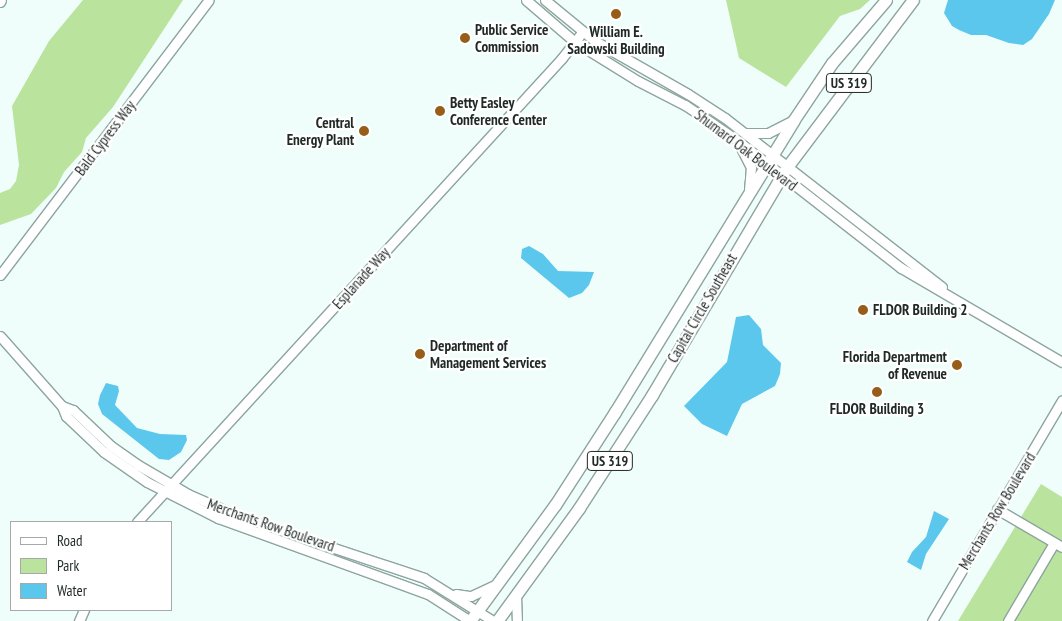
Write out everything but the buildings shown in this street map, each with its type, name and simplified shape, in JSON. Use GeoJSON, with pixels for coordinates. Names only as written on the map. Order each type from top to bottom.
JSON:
{"type":"FeatureCollection","features":[{"type":"Feature","properties":{"kind":"main road","name":"Capital Circle Southeast"},"geometry":{"type":"LineString","coordinates":[[470,621],[555,504],[615,412],[793,121],[832,63],[886,0]]}},
{"type":"Feature","properties":{"kind":"main road","name":"Capital Circle Southeast"},"geometry":{"type":"LineString","coordinates":[[495,621],[579,508],[652,395],[784,171],[914,0]]}},
{"type":"Feature","properties":{"kind":"street","name":"Bald Cypress Way"},"geometry":{"type":"LineString","coordinates":[[0,275],[209,0]]}},
{"type":"Feature","properties":{"kind":"street","name":"Shumard Oak Boulevard"},"geometry":{"type":"LineString","coordinates":[[526,0],[575,42],[638,81],[685,105],[737,140],[770,159]]}},
{"type":"Feature","properties":{"kind":"street","name":"Shumard Oak Boulevard"},"geometry":{"type":"LineString","coordinates":[[545,0],[595,41],[688,94],[745,133],[770,159],[901,268],[1062,362]]}},
{"type":"Feature","properties":{"kind":"street","name":"Esplanade Way"},"geometry":{"type":"LineString","coordinates":[[138,521],[583,31]]}},
{"type":"Feature","properties":{"kind":"street"},"geometry":{"type":"LineString","coordinates":[[638,81],[644,68]]}},
{"type":"Feature","properties":{"kind":"street"},"geometry":{"type":"LineString","coordinates":[[745,133],[768,133],[793,121]]}},
{"type":"Feature","properties":{"kind":"street"},"geometry":{"type":"LineString","coordinates":[[737,140],[751,167],[748,193]]}},
{"type":"Feature","properties":{"kind":"street","name":"Merchants Row Boulevard"},"geometry":{"type":"LineString","coordinates":[[0,336],[62,406],[66,416],[104,452],[218,518],[350,564],[428,594],[470,621]]}},
{"type":"Feature","properties":{"kind":"street","name":"Merchants Row Boulevard"},"geometry":{"type":"LineString","coordinates":[[932,621],[1062,400]]}},
{"type":"Feature","properties":{"kind":"street","name":"Merchants Row Boulevard"},"geometry":{"type":"LineString","coordinates":[[168,489],[238,516],[354,553],[424,578],[452,593],[495,621]]}},
{"type":"Feature","properties":{"kind":"street"},"geometry":{"type":"LineString","coordinates":[[997,509],[1058,545],[1008,621]]}},
{"type":"Feature","properties":{"kind":"street"},"geometry":{"type":"LineString","coordinates":[[350,564],[354,553]]}},
{"type":"Feature","properties":{"kind":"street"},"geometry":{"type":"LineString","coordinates":[[452,593],[471,596],[496,585]]}},
{"type":"Feature","properties":{"kind":"street"},"geometry":{"type":"LineString","coordinates":[[516,594],[517,621]]}},
{"type":"Feature","properties":{"kind":"green space"},"geometry":{"type":"Polygon","coordinates":[[[83,0],[183,0],[113,107],[86,138],[82,152],[64,172],[56,188],[31,214],[0,225],[0,193],[10,189],[16,181],[19,165],[12,106],[49,41],[83,0]]]}},
{"type":"Feature","properties":{"kind":"green space"},"geometry":{"type":"Polygon","coordinates":[[[726,0],[870,0],[860,9],[840,16],[786,87],[739,58],[726,0]]]}},
{"type":"Feature","properties":{"kind":"green space"},"geometry":{"type":"Polygon","coordinates":[[[1041,484],[1062,497],[1062,621],[958,621],[1041,484]]]}},
{"type":"Feature","properties":{"kind":"water"},"geometry":{"type":"Polygon","coordinates":[[[948,0],[1055,0],[1049,14],[1032,39],[1023,45],[1009,43],[986,35],[971,35],[952,26],[944,13],[948,0]]]}},
{"type":"Feature","properties":{"kind":"water"},"geometry":{"type":"Polygon","coordinates":[[[529,246],[543,254],[558,271],[594,272],[589,285],[582,293],[569,298],[521,258],[522,249],[529,246]]]}},
{"type":"Feature","properties":{"kind":"water"},"geometry":{"type":"Polygon","coordinates":[[[749,315],[761,329],[763,345],[781,363],[780,374],[775,386],[742,404],[727,436],[702,424],[684,406],[727,362],[736,317],[749,315]]]}},
{"type":"Feature","properties":{"kind":"water"},"geometry":{"type":"Polygon","coordinates":[[[106,383],[118,386],[119,391],[115,405],[137,428],[160,434],[186,435],[187,440],[181,452],[169,460],[159,459],[102,414],[98,404],[106,383]]]}},
{"type":"Feature","properties":{"kind":"water"},"geometry":{"type":"Polygon","coordinates":[[[934,511],[949,519],[926,554],[921,570],[907,562],[912,552],[926,537],[934,511]]]}},
{"type":"Feature","properties":{"kind":"place","name":"William E. Sadowski Building"},"geometry":{"type":"Point","coordinates":[616,14]}},
{"type":"Feature","properties":{"kind":"place","name":"Public Service Commission"},"geometry":{"type":"Point","coordinates":[465,38]}},
{"type":"Feature","properties":{"kind":"place","name":"Betty Easley Conference Center"},"geometry":{"type":"Point","coordinates":[440,111]}},
{"type":"Feature","properties":{"kind":"place","name":"Central Energy Plant"},"geometry":{"type":"Point","coordinates":[364,131]}},
{"type":"Feature","properties":{"kind":"place","name":"FLDOR Building 2"},"geometry":{"type":"Point","coordinates":[863,310]}},
{"type":"Feature","properties":{"kind":"place","name":"Department of Management Services"},"geometry":{"type":"Point","coordinates":[420,354]}},
{"type":"Feature","properties":{"kind":"place","name":"Florida Department of Revenue"},"geometry":{"type":"Point","coordinates":[957,365]}},
{"type":"Feature","properties":{"kind":"place","name":"FLDOR Building 3"},"geometry":{"type":"Point","coordinates":[877,392]}}]}
